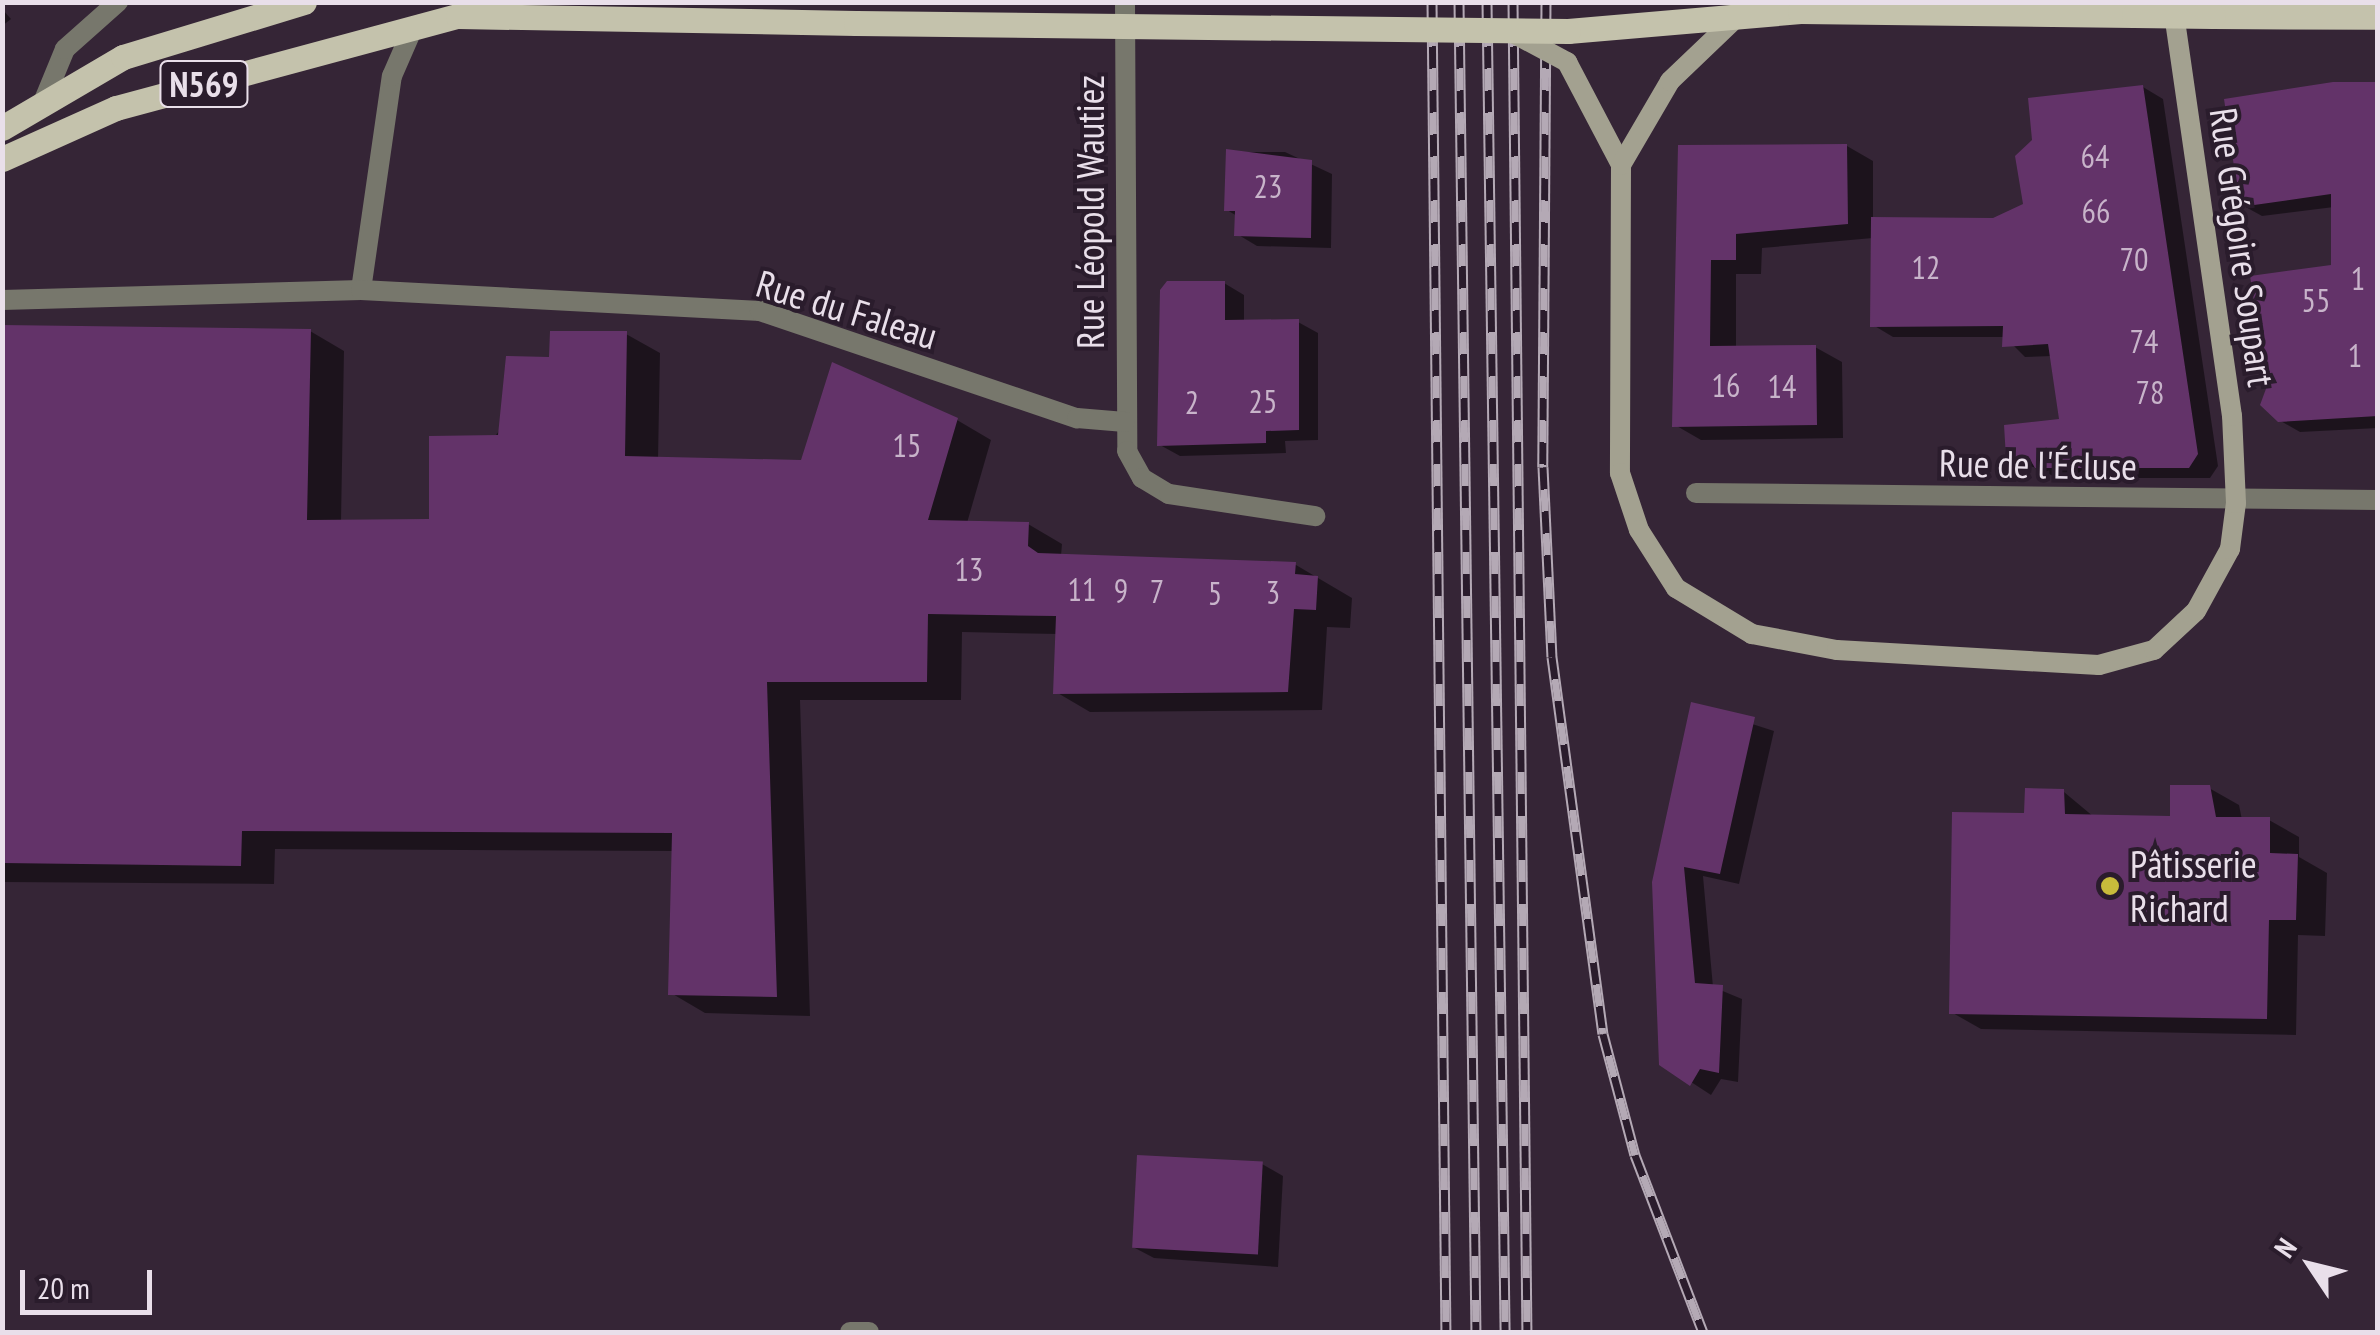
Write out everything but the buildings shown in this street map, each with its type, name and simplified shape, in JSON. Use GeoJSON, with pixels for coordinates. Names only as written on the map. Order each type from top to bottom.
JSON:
{"type":"FeatureCollection","features":[{"type":"Feature","properties":{"kind":"main road","name":"N569"},"geometry":{"type":"LineString","coordinates":[[2,128],[44,100],[123,58],[304,2]]}},
{"type":"Feature","properties":{"kind":"main road"},"geometry":{"type":"LineString","coordinates":[[413,28],[421,2]]}},
{"type":"Feature","properties":{"kind":"main road","name":"N569"},"geometry":{"type":"LineString","coordinates":[[2,160],[116,108],[458,16],[1509,31],[1568,30],[1739,15],[2378,17]]}},
{"type":"Feature","properties":{"kind":"street"},"geometry":{"type":"LineString","coordinates":[[44,100],[64,48],[118,2]]}},
{"type":"Feature","properties":{"kind":"street","name":"Rue Léopold Wautiez"},"geometry":{"type":"LineString","coordinates":[[1125,2],[1125,422],[1142,478],[1170,494],[1315,516]]}},
{"type":"Feature","properties":{"kind":"street","name":"Rue Grégoire Soupart"},"geometry":{"type":"LineString","coordinates":[[1621,165],[1620,473],[1655,561],[1724,622],[1837,650],[2098,665],[2154,650],[2196,611],[2230,549],[2236,503],[2172,2]]}},
{"type":"Feature","properties":{"kind":"street"},"geometry":{"type":"LineString","coordinates":[[1621,165],[1670,81],[1739,15]]}},
{"type":"Feature","properties":{"kind":"street"},"geometry":{"type":"LineString","coordinates":[[361,290],[379,144],[413,28]]}},
{"type":"Feature","properties":{"kind":"street"},"geometry":{"type":"LineString","coordinates":[[1509,31],[1567,62],[1621,165]]}},
{"type":"Feature","properties":{"kind":"street","name":"Rue du Faleau"},"geometry":{"type":"LineString","coordinates":[[2,300],[361,290],[760,312],[1077,418],[1125,422]]}},
{"type":"Feature","properties":{"kind":"street","name":"Rue de l'Écluse"},"geometry":{"type":"LineString","coordinates":[[1696,493],[2236,503],[2378,500]]}},
{"type":"Feature","properties":{"kind":"street"},"geometry":{"type":"LineString","coordinates":[[850,1332],[869,1332]]}},
{"type":"Feature","properties":{"kind":"railway"},"geometry":{"type":"LineString","coordinates":[[1432,2],[1446,1332]]}},
{"type":"Feature","properties":{"kind":"railway"},"geometry":{"type":"LineString","coordinates":[[1459,2],[1476,1332]]}},
{"type":"Feature","properties":{"kind":"railway"},"geometry":{"type":"LineString","coordinates":[[1487,2],[1505,1332]]}},
{"type":"Feature","properties":{"kind":"railway"},"geometry":{"type":"LineString","coordinates":[[1513,2],[1527,1332]]}},
{"type":"Feature","properties":{"kind":"railway"},"geometry":{"type":"LineString","coordinates":[[1546,2],[1543,467],[1552,657],[1603,1034],[1635,1155],[1703,1332]]}},
{"type":"Feature","properties":{"kind":"place","name":"Pâtisserie Richard"},"geometry":{"type":"Point","coordinates":[2110,886]}}]}
